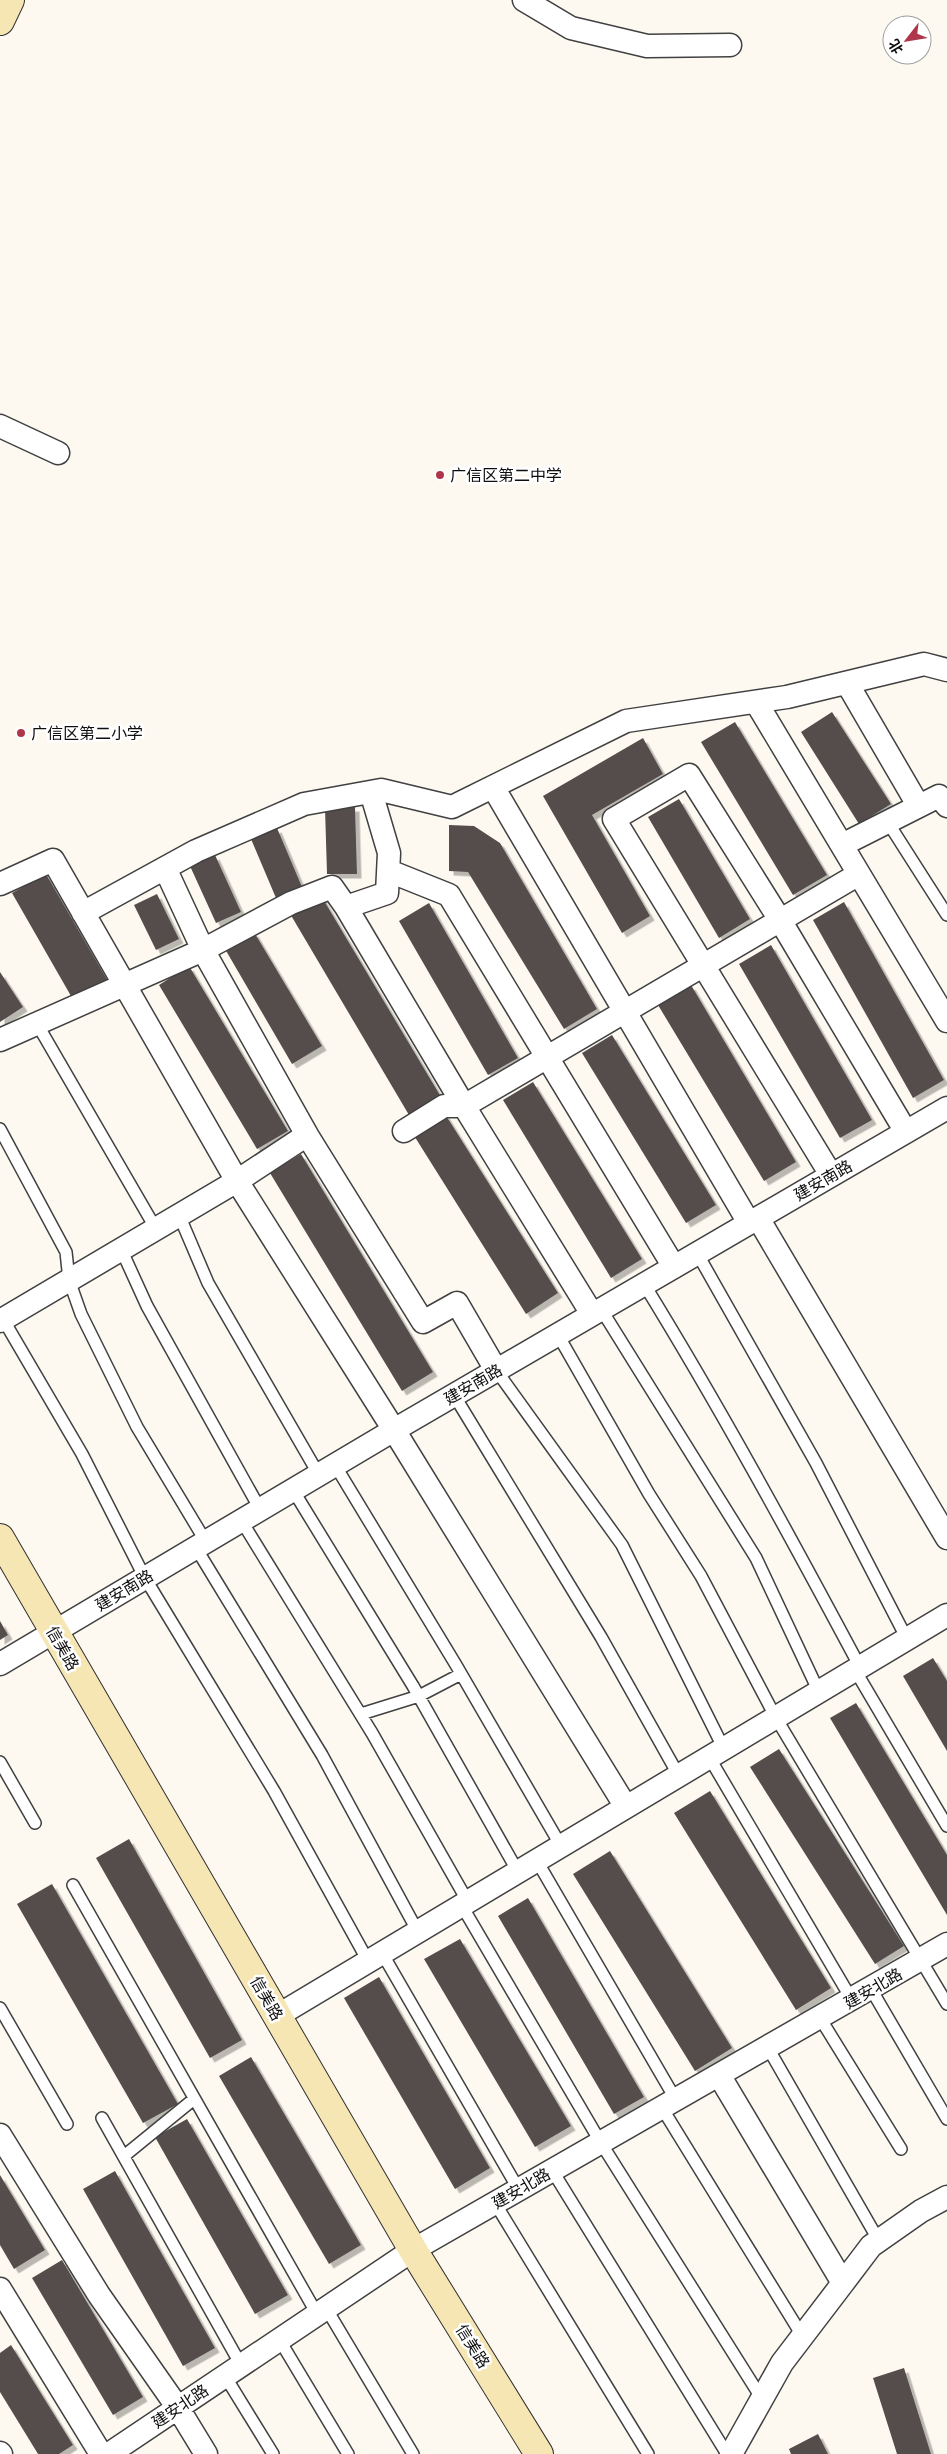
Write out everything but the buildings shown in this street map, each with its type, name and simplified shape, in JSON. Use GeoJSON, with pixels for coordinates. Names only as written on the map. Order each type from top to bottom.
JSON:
{"type":"FeatureCollection","features":[{"type":"Feature","properties":{"kind":"street"},"geometry":{"type":"LineString","coordinates":[[0,22],[10,0]]}},
{"type":"Feature","properties":{"kind":"street"},"geometry":{"type":"LineString","coordinates":[[524,0],[571,28],[647,46],[730,45]]}},
{"type":"Feature","properties":{"kind":"street"},"geometry":{"type":"LineString","coordinates":[[0,426],[58,452]]}},
{"type":"Feature","properties":{"kind":"street"},"geometry":{"type":"LineString","coordinates":[[83,913],[196,851],[304,804],[381,790],[452,807],[626,721],[787,697],[924,664],[947,670]]}},
{"type":"Feature","properties":{"kind":"street"},"geometry":{"type":"LineString","coordinates":[[847,682],[918,805]]}},
{"type":"Feature","properties":{"kind":"street"},"geometry":{"type":"LineString","coordinates":[[756,702],[947,1021]]}},
{"type":"Feature","properties":{"kind":"street"},"geometry":{"type":"LineString","coordinates":[[831,1175],[614,819],[688,775],[780,920],[906,1132]]}},
{"type":"Feature","properties":{"kind":"street"},"geometry":{"type":"LineString","coordinates":[[493,788],[624,1011],[947,1538]]}},
{"type":"Feature","properties":{"kind":"street"},"geometry":{"type":"LineString","coordinates":[[346,907],[387,893],[389,853],[371,792]]}},
{"type":"Feature","properties":{"kind":"street"},"geometry":{"type":"LineString","coordinates":[[842,844],[939,796],[947,806]]}},
{"type":"Feature","properties":{"kind":"street"},"geometry":{"type":"LineString","coordinates":[[0,884],[53,860],[237,1181],[394,1430],[626,1807]]}},
{"type":"Feature","properties":{"kind":"street"},"geometry":{"type":"LineString","coordinates":[[165,868],[202,950],[307,1135],[423,1322],[457,1303],[496,1370]]}},
{"type":"Feature","properties":{"kind":"street"},"geometry":{"type":"LineString","coordinates":[[389,871],[449,895],[674,1267]]}},
{"type":"Feature","properties":{"kind":"street"},"geometry":{"type":"LineString","coordinates":[[404,1131],[444,1106],[464,1106],[859,874]]}},
{"type":"Feature","properties":{"kind":"street"},"geometry":{"type":"LineString","coordinates":[[0,1040],[36,1022],[202,950],[291,903],[332,887],[346,907],[464,1106],[597,1312]]}},
{"type":"Feature","properties":{"kind":"street","name":"建安南路"},"geometry":{"type":"LineString","coordinates":[[0,1664],[496,1370],[947,1108]]}},
{"type":"Feature","properties":{"kind":"street"},"geometry":{"type":"LineString","coordinates":[[2,1320],[237,1181],[307,1135]]}},
{"type":"Feature","properties":{"kind":"street","name":"信美路"},"geometry":{"type":"LineString","coordinates":[[0,1538],[413,2250],[539,2454]]}},
{"type":"Feature","properties":{"kind":"street"},"geometry":{"type":"LineString","coordinates":[[277,2016],[947,1615]]}},
{"type":"Feature","properties":{"kind":"street","name":"建安北路"},"geometry":{"type":"LineString","coordinates":[[114,2452],[413,2250],[947,1944]]}},
{"type":"Feature","properties":{"kind":"street"},"geometry":{"type":"LineString","coordinates":[[719,2075],[843,2283]]}},
{"type":"Feature","properties":{"kind":"street"},"geometry":{"type":"LineString","coordinates":[[0,2135],[99,2295],[178,2408],[206,2454]]}},
{"type":"Feature","properties":{"kind":"street"},"geometry":{"type":"LineString","coordinates":[[731,2454],[782,2363],[872,2246],[921,2211],[947,2197]]}},
{"type":"Feature","properties":{"kind":"street"},"geometry":{"type":"LineString","coordinates":[[0,2289],[114,2452]]}},
{"type":"Feature","properties":{"kind":"lane"},"geometry":{"type":"LineString","coordinates":[[887,821],[947,915]]}},
{"type":"Feature","properties":{"kind":"lane"},"geometry":{"type":"LineString","coordinates":[[36,1022],[156,1229]]}},
{"type":"Feature","properties":{"kind":"lane"},"geometry":{"type":"LineString","coordinates":[[0,1129],[66,1252],[68,1280],[81,1314],[137,1427],[201,1545],[322,1755],[418,1932]]}},
{"type":"Feature","properties":{"kind":"lane"},"geometry":{"type":"LineString","coordinates":[[179,1215],[208,1283],[327,1470],[461,1674],[561,1846]]}},
{"type":"Feature","properties":{"kind":"lane"},"geometry":{"type":"LineString","coordinates":[[121,1250],[251,1515],[465,1904],[601,2143],[762,2399]]}},
{"type":"Feature","properties":{"kind":"lane"},"geometry":{"type":"LineString","coordinates":[[697,1254],[816,1463],[907,1639]]}},
{"type":"Feature","properties":{"kind":"lane"},"geometry":{"type":"LineString","coordinates":[[644,1284],[696,1370],[786,1529],[858,1669],[947,1826]]}},
{"type":"Feature","properties":{"kind":"lane"},"geometry":{"type":"LineString","coordinates":[[597,1312],[756,1558],[819,1692]]}},
{"type":"Feature","properties":{"kind":"lane"},"geometry":{"type":"LineString","coordinates":[[2,1320],[82,1454],[145,1578],[518,2190]]}},
{"type":"Feature","properties":{"kind":"lane"},"geometry":{"type":"LineString","coordinates":[[558,1335],[649,1494],[701,1576],[776,1718],[947,2004]]}},
{"type":"Feature","properties":{"kind":"lane"},"geometry":{"type":"LineString","coordinates":[[496,1370],[622,1545],[717,1753],[861,1995],[947,2119]]}},
{"type":"Feature","properties":{"kind":"lane"},"geometry":{"type":"LineString","coordinates":[[454,1395],[602,1637],[679,1776]]}},
{"type":"Feature","properties":{"kind":"lane"},"geometry":{"type":"LineString","coordinates":[[292,1490],[419,1696],[518,1872]]}},
{"type":"Feature","properties":{"kind":"lane"},"geometry":{"type":"LineString","coordinates":[[361,1714],[419,1696],[461,1674]]}},
{"type":"Feature","properties":{"kind":"lane"},"geometry":{"type":"LineString","coordinates":[[0,1762],[35,1823]]}},
{"type":"Feature","properties":{"kind":"lane"},"geometry":{"type":"LineString","coordinates":[[537,1861],[669,2104],[802,2337]]}},
{"type":"Feature","properties":{"kind":"lane"},"geometry":{"type":"LineString","coordinates":[[73,1885],[194,2099],[322,2311],[413,2454]]}},
{"type":"Feature","properties":{"kind":"lane"},"geometry":{"type":"LineString","coordinates":[[0,2008],[67,2124]]}},
{"type":"Feature","properties":{"kind":"lane"},"geometry":{"type":"LineString","coordinates":[[820,2018],[902,2149]]}},
{"type":"Feature","properties":{"kind":"lane"},"geometry":{"type":"LineString","coordinates":[[768,2048],[879,2241]]}},
{"type":"Feature","properties":{"kind":"lane"},"geometry":{"type":"LineString","coordinates":[[124,2156],[194,2099]]}},
{"type":"Feature","properties":{"kind":"lane"},"geometry":{"type":"LineString","coordinates":[[102,2118],[124,2156],[233,2370],[273,2454]]}},
{"type":"Feature","properties":{"kind":"lane"},"geometry":{"type":"LineString","coordinates":[[552,2170],[727,2454]]}},
{"type":"Feature","properties":{"kind":"lane"},"geometry":{"type":"LineString","coordinates":[[495,2203],[648,2454]]}},
{"type":"Feature","properties":{"kind":"lane"},"geometry":{"type":"LineString","coordinates":[[279,2339],[348,2454]]}},
{"type":"Feature","properties":{"kind":"place","name":"广信区第二中学"},"geometry":{"type":"Point","coordinates":[440,475]}},
{"type":"Feature","properties":{"kind":"place","name":"广信区第二小学"},"geometry":{"type":"Point","coordinates":[21,733]}}]}
